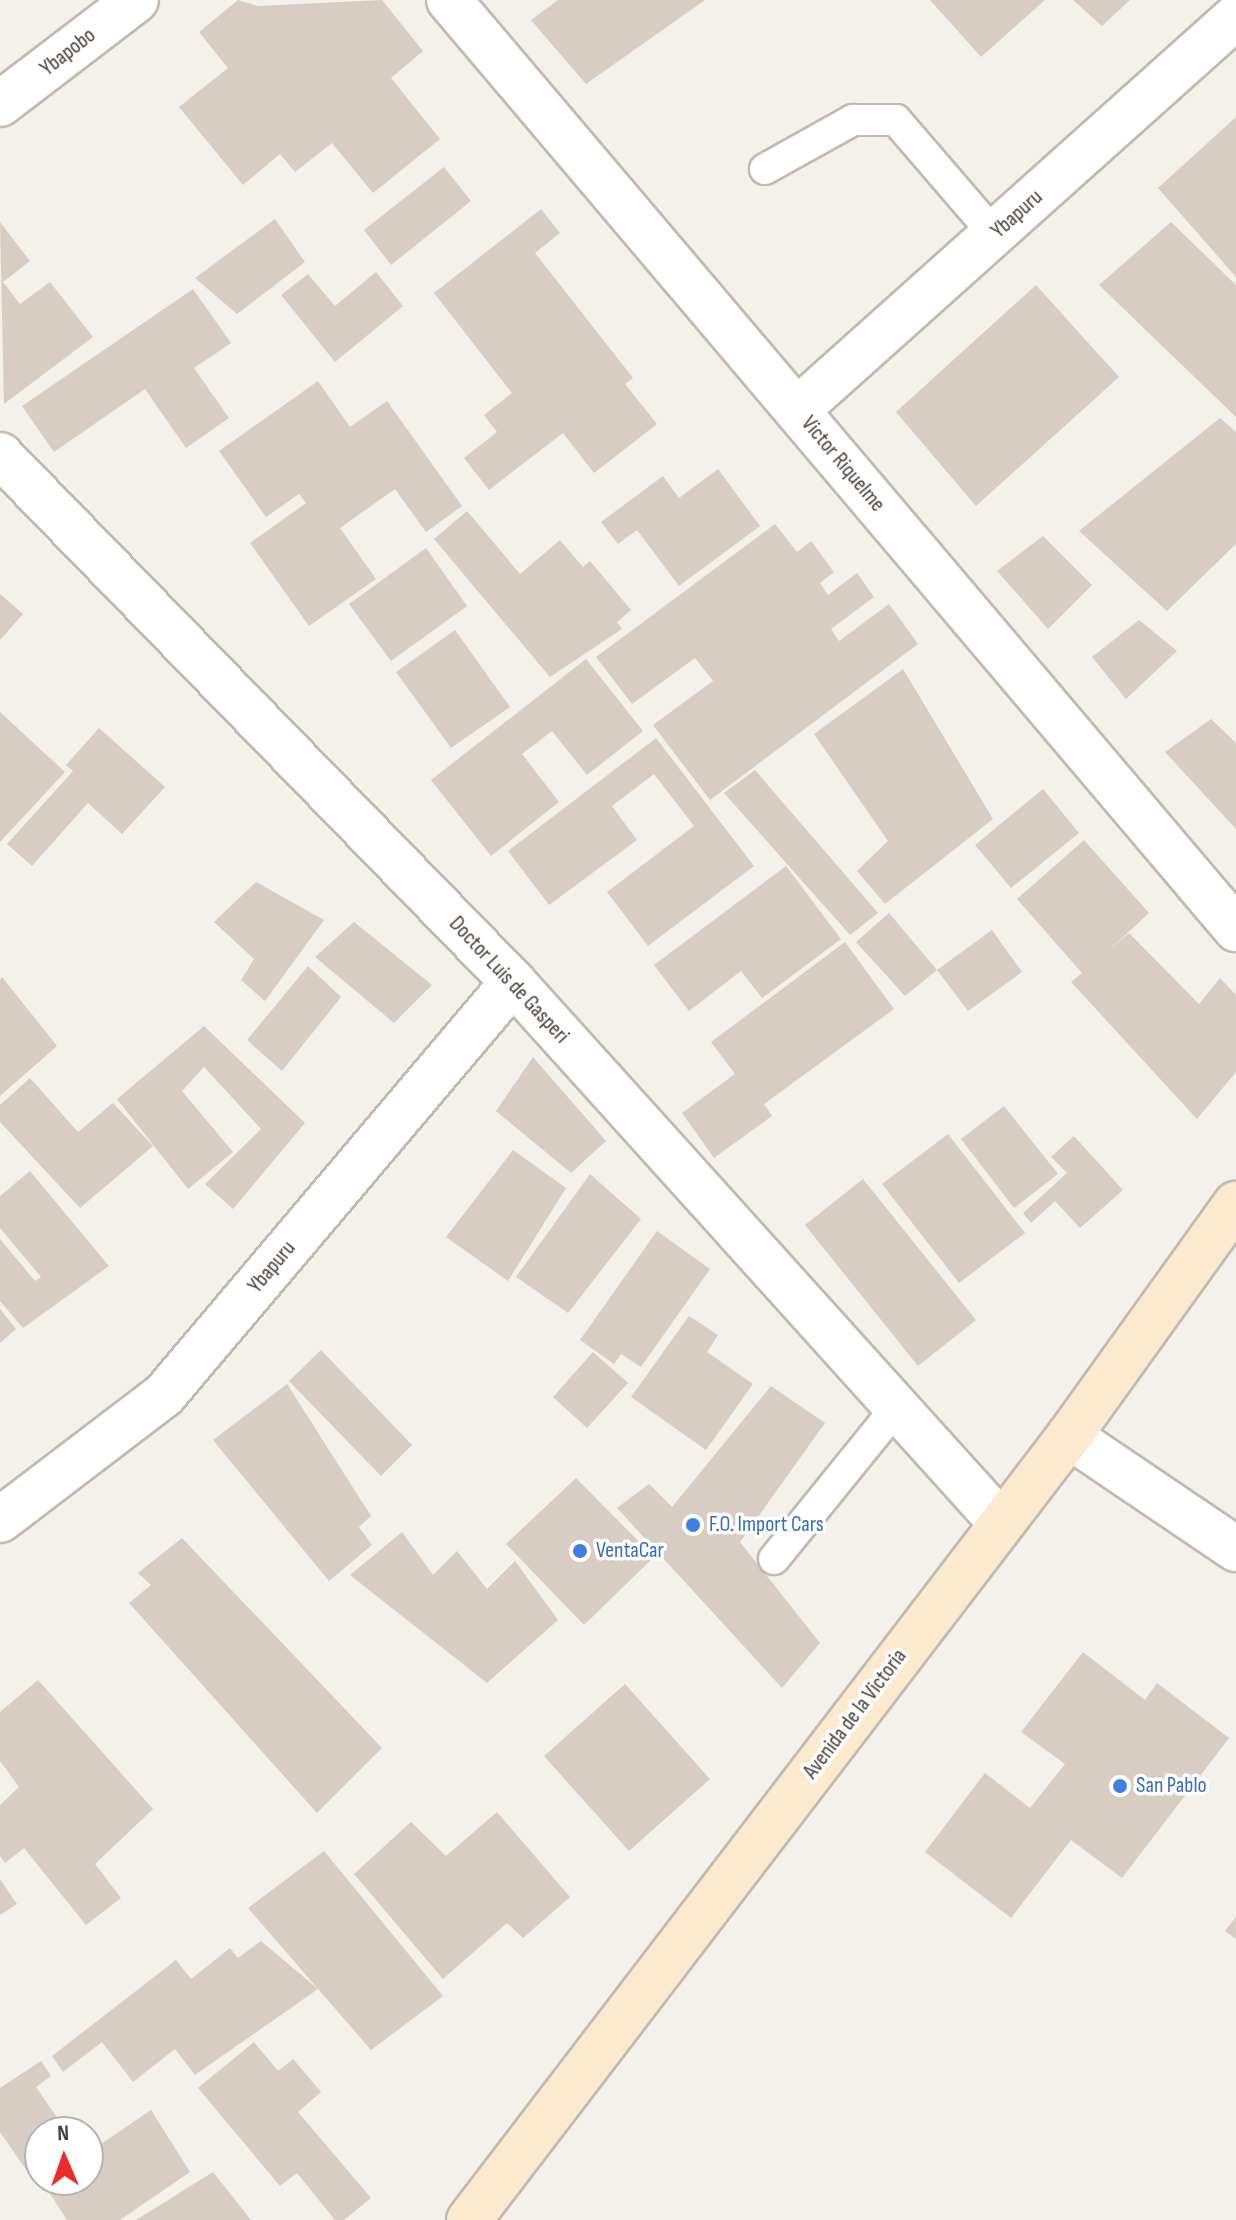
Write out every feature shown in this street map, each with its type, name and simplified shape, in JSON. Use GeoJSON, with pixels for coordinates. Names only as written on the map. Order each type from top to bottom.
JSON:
{"type":"FeatureCollection","features":[{"type":"Feature","properties":{"kind":"main road","name":"Avenida de la Victoria"},"geometry":{"type":"LineString","coordinates":[[469,2220],[1069,1436],[1236,1204]]}},
{"type":"Feature","properties":{"kind":"street","name":"Ybapobo"},"geometry":{"type":"LineString","coordinates":[[0,104],[136,0]]}},
{"type":"Feature","properties":{"kind":"street","name":"Victor Riquelme"},"geometry":{"type":"LineString","coordinates":[[449,0],[1236,929]]}},
{"type":"Feature","properties":{"kind":"street","name":"Ybapuru"},"geometry":{"type":"LineString","coordinates":[[797,410],[1236,17]]}},
{"type":"Feature","properties":{"kind":"street","name":"Doctor Luis de Gasperi"},"geometry":{"type":"LineString","coordinates":[[0,455],[513,982],[1001,1523]]}},
{"type":"Feature","properties":{"kind":"street","name":"Ybapuru"},"geometry":{"type":"LineString","coordinates":[[0,1520],[164,1395],[513,982]]}},
{"type":"Feature","properties":{"kind":"street"},"geometry":{"type":"LineString","coordinates":[[1069,1436],[1236,1549]]}},
{"type":"Feature","properties":{"kind":"lane"},"geometry":{"type":"LineString","coordinates":[[765,169],[853,120],[896,120],[994,234]]}},
{"type":"Feature","properties":{"kind":"lane"},"geometry":{"type":"LineString","coordinates":[[774,1559],[897,1407]]}},
{"type":"Feature","properties":{"kind":"building"},"geometry":{"type":"Polygon","coordinates":[[[238,0],[258,6],[382,0],[423,51],[391,78],[440,139],[373,193],[332,143],[295,172],[280,154],[243,185],[179,107],[228,68],[199,32],[238,0]]]}},
{"type":"Feature","properties":{"kind":"building"},"geometry":{"type":"Polygon","coordinates":[[[558,0],[705,0],[586,84],[531,20],[558,0]]]}},
{"type":"Feature","properties":{"kind":"building"},"geometry":{"type":"Polygon","coordinates":[[[930,0],[1045,0],[981,57],[930,0]]]}},
{"type":"Feature","properties":{"kind":"building"},"geometry":{"type":"Polygon","coordinates":[[[1073,0],[1130,0],[1102,26],[1073,0]]]}},
{"type":"Feature","properties":{"kind":"building"},"geometry":{"type":"Polygon","coordinates":[[[1236,117],[1236,277],[1158,188],[1236,117]]]}},
{"type":"Feature","properties":{"kind":"building"},"geometry":{"type":"Polygon","coordinates":[[[444,167],[471,201],[391,265],[364,230],[444,167]]]}},
{"type":"Feature","properties":{"kind":"building"},"geometry":{"type":"Polygon","coordinates":[[[541,209],[560,233],[535,253],[633,378],[625,384],[657,424],[594,473],[563,433],[489,490],[464,458],[497,432],[484,415],[512,393],[434,293],[541,209]]]}},
{"type":"Feature","properties":{"kind":"building"},"geometry":{"type":"Polygon","coordinates":[[[275,219],[305,262],[237,314],[195,278],[275,219]]]}},
{"type":"Feature","properties":{"kind":"building"},"geometry":{"type":"Polygon","coordinates":[[[0,222],[30,261],[3,282],[20,304],[50,282],[93,337],[4,404],[0,222]]]}},
{"type":"Feature","properties":{"kind":"building"},"geometry":{"type":"Polygon","coordinates":[[[1171,222],[1236,285],[1236,417],[1099,285],[1171,222]]]}},
{"type":"Feature","properties":{"kind":"building"},"geometry":{"type":"Polygon","coordinates":[[[376,272],[403,306],[335,362],[281,295],[308,274],[335,306],[376,272]]]}},
{"type":"Feature","properties":{"kind":"building"},"geometry":{"type":"Polygon","coordinates":[[[1036,285],[1119,377],[976,506],[896,412],[1036,285]]]}},
{"type":"Feature","properties":{"kind":"building"},"geometry":{"type":"Polygon","coordinates":[[[193,289],[231,343],[194,368],[229,418],[186,448],[145,389],[54,452],[22,406],[193,289]]]}},
{"type":"Feature","properties":{"kind":"building"},"geometry":{"type":"Polygon","coordinates":[[[318,381],[350,427],[387,401],[462,506],[426,532],[395,489],[340,528],[376,579],[309,626],[250,543],[306,503],[299,494],[266,517],[219,451],[318,381]]]}},
{"type":"Feature","properties":{"kind":"building"},"geometry":{"type":"Polygon","coordinates":[[[1220,418],[1236,432],[1236,544],[1167,611],[1079,531],[1220,418]]]}},
{"type":"Feature","properties":{"kind":"building"},"geometry":{"type":"Polygon","coordinates":[[[718,469],[760,526],[679,586],[637,530],[618,544],[601,522],[663,476],[679,498],[718,469]]]}},
{"type":"Feature","properties":{"kind":"building"},"geometry":{"type":"Polygon","coordinates":[[[467,511],[520,574],[560,540],[583,567],[590,561],[631,610],[617,622],[622,629],[550,677],[434,539],[467,511]]]}},
{"type":"Feature","properties":{"kind":"building"},"geometry":{"type":"Polygon","coordinates":[[[775,524],[797,552],[811,541],[834,572],[820,583],[828,595],[857,573],[874,597],[831,629],[839,641],[889,604],[918,644],[710,800],[653,725],[713,681],[695,658],[632,704],[596,657],[775,524]]]}},
{"type":"Feature","properties":{"kind":"building"},"geometry":{"type":"Polygon","coordinates":[[[1043,536],[1092,585],[1048,629],[997,571],[1043,536]]]}},
{"type":"Feature","properties":{"kind":"building"},"geometry":{"type":"Polygon","coordinates":[[[426,548],[467,606],[391,661],[349,604],[426,548]]]}},
{"type":"Feature","properties":{"kind":"building"},"geometry":{"type":"Polygon","coordinates":[[[0,594],[23,614],[0,640],[0,594]]]}},
{"type":"Feature","properties":{"kind":"building"},"geometry":{"type":"Polygon","coordinates":[[[1139,620],[1177,651],[1126,699],[1092,657],[1139,620]]]}},
{"type":"Feature","properties":{"kind":"building"},"geometry":{"type":"Polygon","coordinates":[[[455,630],[510,707],[451,748],[396,672],[455,630]]]}},
{"type":"Feature","properties":{"kind":"building"},"geometry":{"type":"Polygon","coordinates":[[[586,659],[643,731],[587,775],[552,731],[522,754],[559,802],[491,856],[431,780],[586,659]]]}},
{"type":"Feature","properties":{"kind":"building"},"geometry":{"type":"Polygon","coordinates":[[[903,669],[993,819],[885,904],[857,871],[888,841],[814,734],[903,669]]]}},
{"type":"Feature","properties":{"kind":"building"},"geometry":{"type":"Polygon","coordinates":[[[0,712],[65,772],[0,842],[0,712]]]}},
{"type":"Feature","properties":{"kind":"building"},"geometry":{"type":"Polygon","coordinates":[[[1211,719],[1236,743],[1236,829],[1165,752],[1211,719]]]}},
{"type":"Feature","properties":{"kind":"building"},"geometry":{"type":"Polygon","coordinates":[[[99,728],[165,787],[122,834],[88,803],[32,866],[7,844],[73,771],[66,765],[99,728]]]}},
{"type":"Feature","properties":{"kind":"building"},"geometry":{"type":"Polygon","coordinates":[[[656,738],[754,866],[648,946],[607,892],[694,826],[654,774],[612,806],[637,840],[549,905],[508,851],[656,738]]]}},
{"type":"Feature","properties":{"kind":"building"},"geometry":{"type":"Polygon","coordinates":[[[755,770],[878,913],[850,935],[724,793],[755,770]]]}},
{"type":"Feature","properties":{"kind":"building"},"geometry":{"type":"Polygon","coordinates":[[[1043,789],[1079,833],[1011,888],[975,845],[1043,789]]]}},
{"type":"Feature","properties":{"kind":"building"},"geometry":{"type":"Polygon","coordinates":[[[1084,840],[1149,913],[1109,950],[1129,933],[1199,1004],[1220,978],[1236,995],[1236,1072],[1197,1119],[1071,982],[1082,973],[1017,899],[1084,840]]]}},
{"type":"Feature","properties":{"kind":"building"},"geometry":{"type":"Polygon","coordinates":[[[786,866],[841,939],[762,998],[741,971],[689,1011],[654,965],[786,866]]]}},
{"type":"Feature","properties":{"kind":"building"},"geometry":{"type":"Polygon","coordinates":[[[256,882],[324,920],[265,1001],[241,980],[254,959],[214,922],[256,882]]]}},
{"type":"Feature","properties":{"kind":"building"},"geometry":{"type":"Polygon","coordinates":[[[889,913],[937,970],[905,996],[856,942],[889,913]]]}},
{"type":"Feature","properties":{"kind":"building"},"geometry":{"type":"Polygon","coordinates":[[[354,922],[432,985],[394,1023],[315,957],[354,922]]]}},
{"type":"Feature","properties":{"kind":"building"},"geometry":{"type":"Polygon","coordinates":[[[992,930],[1022,972],[968,1011],[937,970],[992,930]]]}},
{"type":"Feature","properties":{"kind":"building"},"geometry":{"type":"Polygon","coordinates":[[[845,942],[894,1009],[764,1104],[772,1116],[714,1158],[682,1113],[735,1074],[711,1042],[845,942]]]}},
{"type":"Feature","properties":{"kind":"building"},"geometry":{"type":"Polygon","coordinates":[[[308,966],[341,997],[282,1071],[247,1040],[308,966]]]}},
{"type":"Feature","properties":{"kind":"building"},"geometry":{"type":"Polygon","coordinates":[[[2,977],[57,1046],[0,1096],[0,980],[2,977]]]}},
{"type":"Feature","properties":{"kind":"building"},"geometry":{"type":"Polygon","coordinates":[[[204,1026],[305,1123],[233,1209],[205,1184],[261,1129],[204,1067],[182,1091],[233,1152],[188,1189],[117,1099],[204,1026]]]}},
{"type":"Feature","properties":{"kind":"building"},"geometry":{"type":"Polygon","coordinates":[[[533,1057],[606,1141],[571,1173],[496,1111],[533,1057]]]}},
{"type":"Feature","properties":{"kind":"building"},"geometry":{"type":"Polygon","coordinates":[[[30,1078],[78,1132],[113,1103],[153,1146],[80,1208],[0,1122],[0,1105],[30,1078]]]}},
{"type":"Feature","properties":{"kind":"building"},"geometry":{"type":"Polygon","coordinates":[[[1004,1106],[1058,1174],[1014,1208],[961,1139],[1004,1106]]]}},
{"type":"Feature","properties":{"kind":"building"},"geometry":{"type":"Polygon","coordinates":[[[948,1134],[1025,1233],[959,1283],[882,1184],[948,1134]]]}},
{"type":"Feature","properties":{"kind":"building"},"geometry":{"type":"Polygon","coordinates":[[[1074,1136],[1123,1190],[1080,1228],[1055,1201],[1031,1223],[1023,1213],[1067,1173],[1051,1157],[1074,1136]]]}},
{"type":"Feature","properties":{"kind":"building"},"geometry":{"type":"Polygon","coordinates":[[[513,1150],[566,1188],[508,1281],[446,1237],[513,1150]]]}},
{"type":"Feature","properties":{"kind":"building"},"geometry":{"type":"Polygon","coordinates":[[[30,1171],[109,1266],[23,1328],[0,1301],[0,1239],[35,1281],[41,1277],[0,1228],[0,1196],[30,1171]]]}},
{"type":"Feature","properties":{"kind":"building"},"geometry":{"type":"Polygon","coordinates":[[[590,1174],[641,1219],[568,1313],[516,1277],[590,1174]]]}},
{"type":"Feature","properties":{"kind":"building"},"geometry":{"type":"Polygon","coordinates":[[[863,1179],[976,1320],[918,1366],[805,1225],[863,1179]]]}},
{"type":"Feature","properties":{"kind":"building"},"geometry":{"type":"Polygon","coordinates":[[[657,1231],[710,1269],[641,1367],[621,1354],[614,1364],[580,1340],[657,1231]]]}},
{"type":"Feature","properties":{"kind":"building"},"geometry":{"type":"Polygon","coordinates":[[[0,1309],[16,1329],[0,1343],[0,1309]]]}},
{"type":"Feature","properties":{"kind":"building"},"geometry":{"type":"Polygon","coordinates":[[[689,1316],[718,1335],[707,1352],[753,1384],[706,1450],[631,1397],[689,1316]]]}},
{"type":"Feature","properties":{"kind":"building"},"geometry":{"type":"Polygon","coordinates":[[[321,1350],[412,1445],[381,1476],[289,1381],[321,1350]]]}},
{"type":"Feature","properties":{"kind":"building"},"geometry":{"type":"Polygon","coordinates":[[[593,1352],[628,1383],[587,1428],[553,1397],[593,1352]]]}},
{"type":"Feature","properties":{"kind":"building"},"geometry":{"type":"Polygon","coordinates":[[[287,1384],[371,1516],[359,1527],[372,1545],[329,1581],[213,1440],[287,1384]]]}},
{"type":"Feature","properties":{"kind":"building","name":"F.O. Import Cars"},"geometry":{"type":"Polygon","coordinates":[[[771,1386],[825,1423],[740,1542],[820,1643],[782,1688],[617,1508],[649,1484],[672,1507],[771,1386]]]}},
{"type":"Feature","properties":{"kind":"building","name":"VentaCar"},"geometry":{"type":"Polygon","coordinates":[[[576,1478],[654,1557],[584,1625],[506,1544],[576,1478]]]}},
{"type":"Feature","properties":{"kind":"building"},"geometry":{"type":"Polygon","coordinates":[[[402,1532],[433,1575],[457,1551],[487,1589],[515,1561],[558,1620],[487,1683],[350,1575],[402,1532]]]}},
{"type":"Feature","properties":{"kind":"building"},"geometry":{"type":"Polygon","coordinates":[[[182,1538],[382,1748],[317,1813],[129,1603],[151,1585],[138,1573],[182,1538]]]}},
{"type":"Feature","properties":{"kind":"building","name":"San Pablo"},"geometry":{"type":"Polygon","coordinates":[[[1083,1652],[1145,1700],[1157,1683],[1229,1738],[1122,1878],[1071,1840],[1011,1918],[925,1852],[985,1773],[1030,1808],[1065,1764],[1021,1732],[1083,1652]]]}},
{"type":"Feature","properties":{"kind":"building"},"geometry":{"type":"Polygon","coordinates":[[[38,1680],[153,1809],[95,1864],[121,1898],[86,1925],[24,1848],[5,1863],[0,1856],[0,1805],[19,1787],[0,1761],[0,1712],[38,1680]]]}},
{"type":"Feature","properties":{"kind":"building"},"geometry":{"type":"Polygon","coordinates":[[[625,1684],[710,1779],[629,1851],[544,1756],[625,1684]]]}},
{"type":"Feature","properties":{"kind":"building"},"geometry":{"type":"Polygon","coordinates":[[[497,1812],[570,1897],[523,1938],[507,1923],[443,1979],[354,1874],[411,1822],[446,1856],[497,1812]]]}},
{"type":"Feature","properties":{"kind":"building"},"geometry":{"type":"Polygon","coordinates":[[[324,1851],[443,1996],[371,2050],[248,1908],[324,1851]]]}},
{"type":"Feature","properties":{"kind":"building"},"geometry":{"type":"Polygon","coordinates":[[[0,1879],[17,1904],[0,1915],[0,1879]]]}},
{"type":"Feature","properties":{"kind":"building"},"geometry":{"type":"Polygon","coordinates":[[[1236,1917],[1236,1939],[1225,1931],[1236,1917]]]}},
{"type":"Feature","properties":{"kind":"building"},"geometry":{"type":"Polygon","coordinates":[[[261,1941],[318,1989],[195,2075],[175,2049],[133,2082],[102,2042],[63,2072],[52,2056],[176,1960],[191,1979],[230,1948],[238,1958],[261,1941]]]}},
{"type":"Feature","properties":{"kind":"building"},"geometry":{"type":"Polygon","coordinates":[[[254,2042],[278,2071],[293,2059],[321,2092],[298,2112],[371,2198],[344,2220],[335,2220],[297,2173],[280,2186],[198,2088],[254,2042]]]}},
{"type":"Feature","properties":{"kind":"building"},"geometry":{"type":"Polygon","coordinates":[[[41,2061],[51,2076],[36,2087],[56,2116],[24,2116],[24,2167],[0,2132],[0,2088],[41,2061]]]}},
{"type":"Feature","properties":{"kind":"building"},"geometry":{"type":"Polygon","coordinates":[[[151,2110],[190,2172],[120,2220],[67,2220],[51,2196],[104,2196],[104,2142],[151,2110]]]}},
{"type":"Feature","properties":{"kind":"building"},"geometry":{"type":"Polygon","coordinates":[[[213,2172],[251,2220],[136,2220],[213,2172]]]}},
{"type":"Feature","properties":{"kind":"place","name":"F.O. Import Cars"},"geometry":{"type":"Point","coordinates":[693,1525]}},
{"type":"Feature","properties":{"kind":"place","name":"VentaCar"},"geometry":{"type":"Point","coordinates":[580,1551]}},
{"type":"Feature","properties":{"kind":"place","name":"San Pablo"},"geometry":{"type":"Point","coordinates":[1120,1786]}}]}
